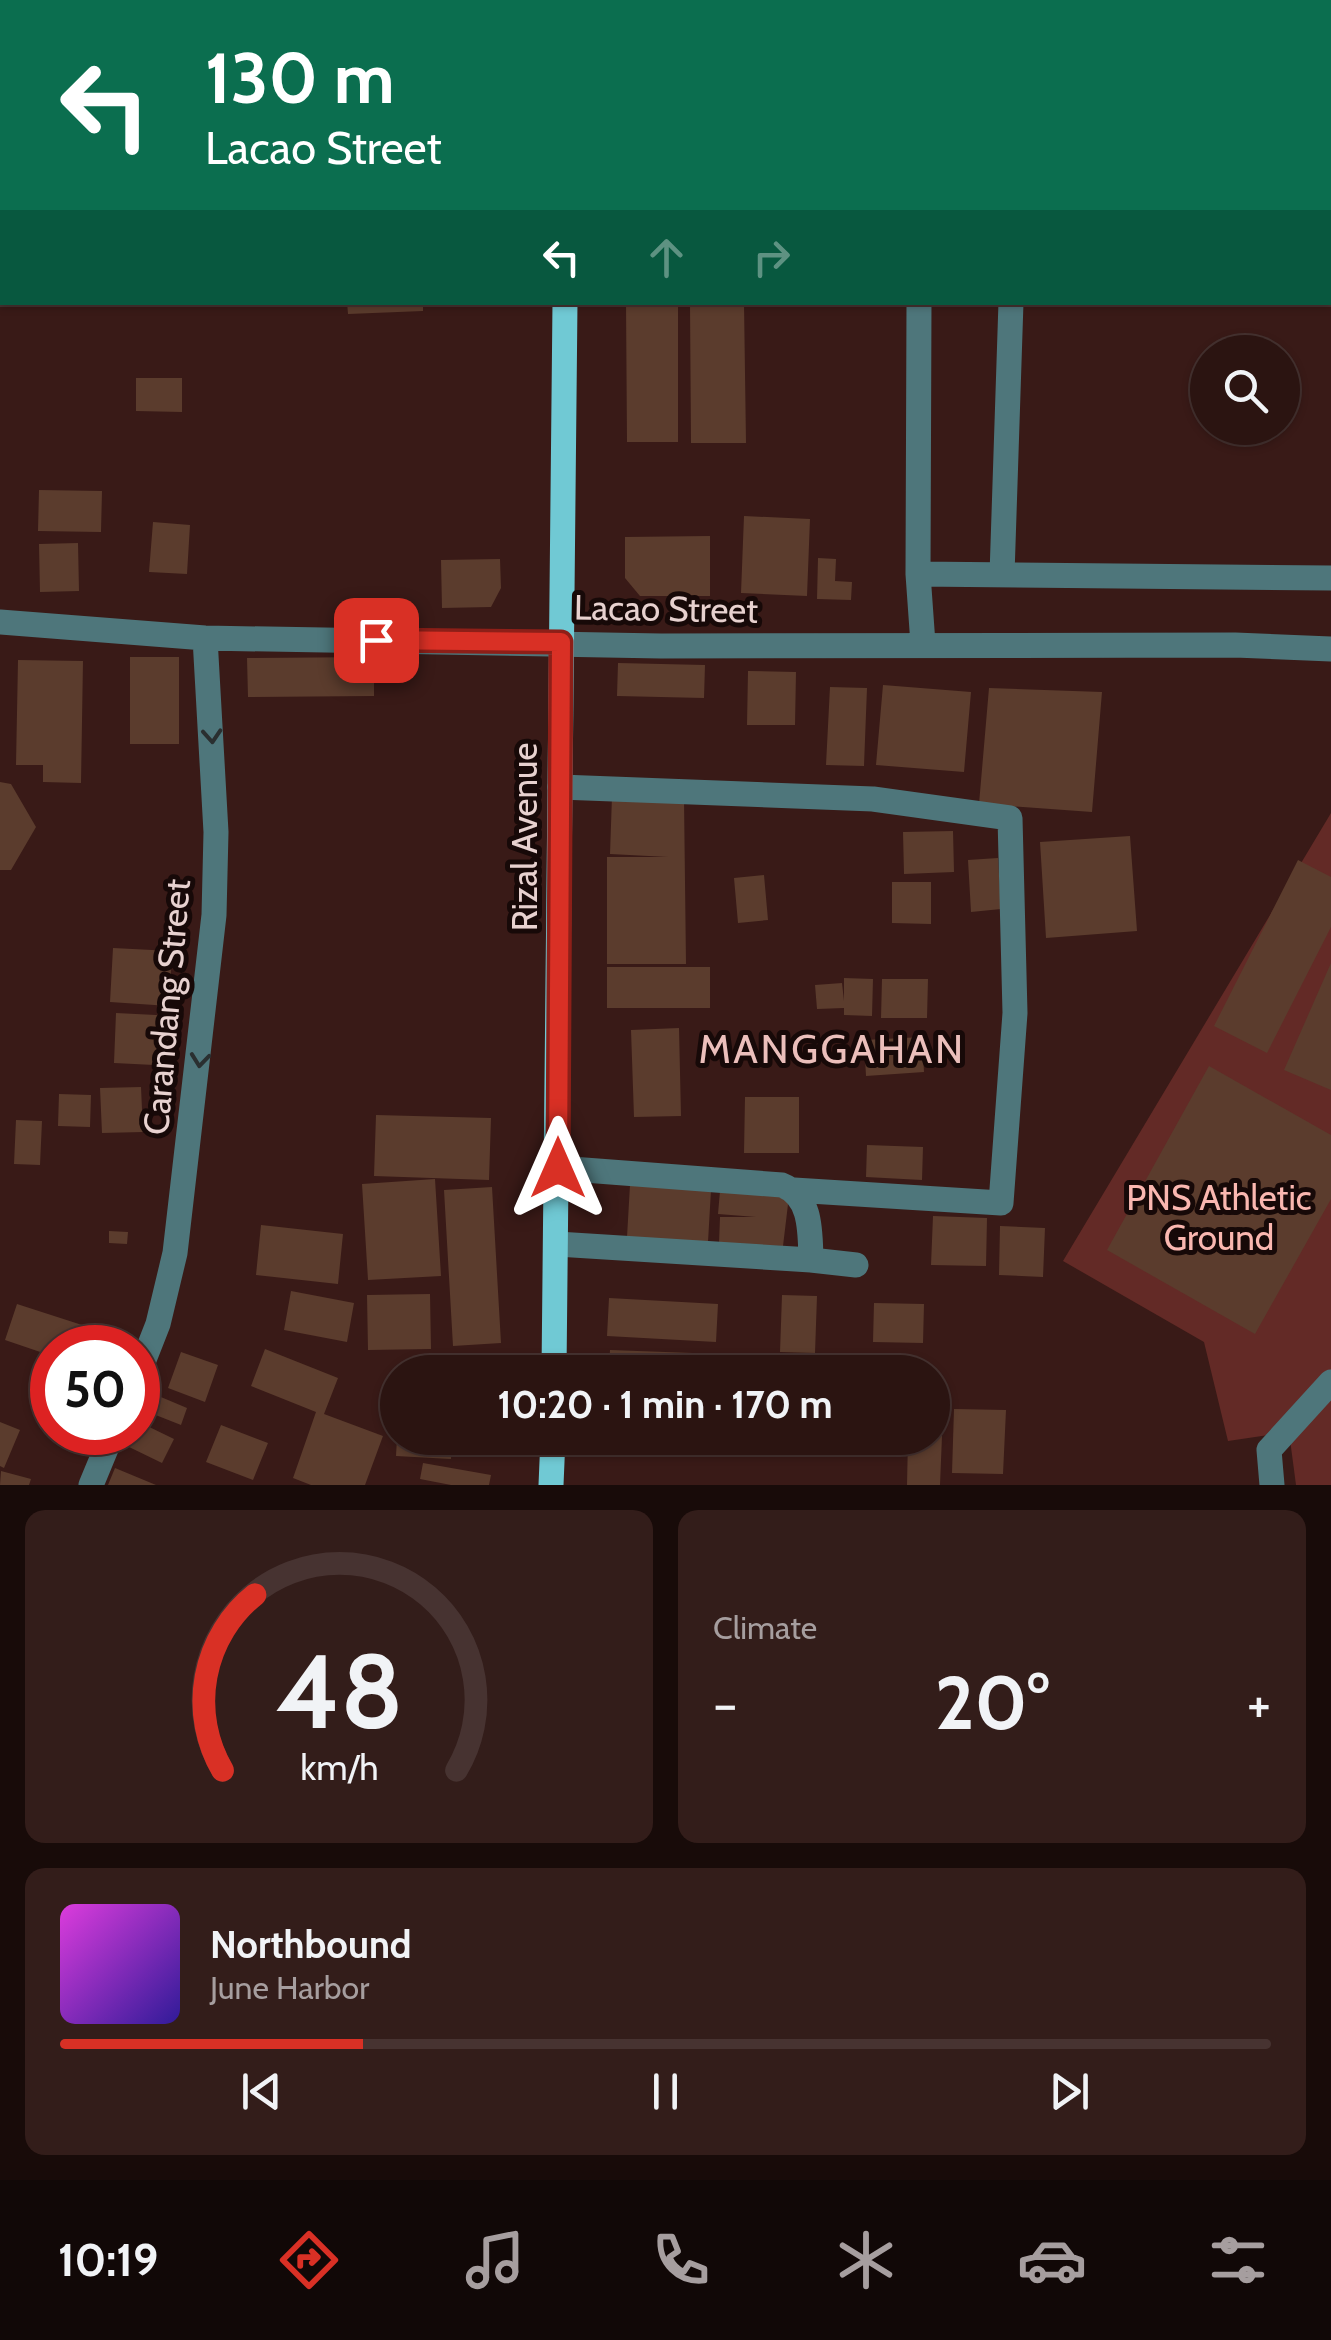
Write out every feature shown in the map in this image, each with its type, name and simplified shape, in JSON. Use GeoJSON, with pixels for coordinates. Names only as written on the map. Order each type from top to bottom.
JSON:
{"type":"FeatureCollection","features":[{"type":"Feature","properties":{"kind":"main road","name":"Rizal Avenue"},"geometry":{"type":"LineString","coordinates":[[554,1355],[564,305]]}},
{"type":"Feature","properties":{"kind":"main road"},"geometry":{"type":"LineString","coordinates":[[552,1455],[552,1485]]}},
{"type":"Feature","properties":{"kind":"street"},"geometry":{"type":"LineString","coordinates":[[918,305],[918,574],[923,644]]}},
{"type":"Feature","properties":{"kind":"street"},"geometry":{"type":"LineString","coordinates":[[1002,575],[1011,305]]}},
{"type":"Feature","properties":{"kind":"street"},"geometry":{"type":"LineString","coordinates":[[918,574],[1331,578]]}},
{"type":"Feature","properties":{"kind":"street","name":"Lacao Street"},"geometry":{"type":"LineString","coordinates":[[0,622],[205,638],[661,646],[1235,645],[1331,650]]}},
{"type":"Feature","properties":{"kind":"street","name":"Carandang Street"},"geometry":{"type":"LineString","coordinates":[[158,1325],[176,1254],[214,915],[216,815],[205,638]]}},
{"type":"Feature","properties":{"kind":"street"},"geometry":{"type":"LineString","coordinates":[[558,1168],[1001,1204],[1016,1014],[1010,818],[873,799],[560,787]]}},
{"type":"Feature","properties":{"kind":"street"},"geometry":{"type":"LineString","coordinates":[[794,1190],[808,1217],[811,1260]]}},
{"type":"Feature","properties":{"kind":"street"},"geometry":{"type":"LineString","coordinates":[[557,1244],[856,1266]]}},
{"type":"Feature","properties":{"kind":"street"},"geometry":{"type":"LineString","coordinates":[[1272,1485],[1269,1450],[1331,1382]]}},
{"type":"Feature","properties":{"kind":"street"},"geometry":{"type":"LineString","coordinates":[[91,1485],[103,1455]]}},
{"type":"Feature","properties":{"kind":"green space","name":"PNS Athletic Ground"},"geometry":{"type":"Polygon","coordinates":[[[1331,813],[1331,1485],[1296,1485],[1289,1432],[1228,1441],[1204,1342],[1063,1261],[1331,813]]]}},
{"type":"Feature","properties":{"kind":"building"},"geometry":{"type":"Polygon","coordinates":[[[347,305],[423,305],[423,311],[348,314],[347,305]]]}},
{"type":"Feature","properties":{"kind":"building"},"geometry":{"type":"Polygon","coordinates":[[[626,305],[678,305],[678,442],[627,442],[626,305]]]}},
{"type":"Feature","properties":{"kind":"building"},"geometry":{"type":"Polygon","coordinates":[[[690,305],[744,305],[746,443],[691,443],[690,305]]]}},
{"type":"Feature","properties":{"kind":"building"},"geometry":{"type":"Polygon","coordinates":[[[136,378],[182,378],[182,412],[136,411],[136,378]]]}},
{"type":"Feature","properties":{"kind":"building"},"geometry":{"type":"Polygon","coordinates":[[[39,490],[102,491],[101,532],[38,531],[39,490]]]}},
{"type":"Feature","properties":{"kind":"building"},"geometry":{"type":"Polygon","coordinates":[[[744,516],[810,519],[807,596],[741,593],[744,516]]]}},
{"type":"Feature","properties":{"kind":"building"},"geometry":{"type":"Polygon","coordinates":[[[153,522],[190,525],[187,574],[149,572],[153,522]]]}},
{"type":"Feature","properties":{"kind":"building"},"geometry":{"type":"Polygon","coordinates":[[[710,536],[710,596],[640,596],[625,578],[625,537],[710,536]]]}},
{"type":"Feature","properties":{"kind":"building"},"geometry":{"type":"Polygon","coordinates":[[[78,543],[79,591],[40,592],[39,544],[78,543]]]}},
{"type":"Feature","properties":{"kind":"building"},"geometry":{"type":"Polygon","coordinates":[[[818,558],[836,559],[835,581],[852,582],[851,600],[817,599],[818,558]]]}},
{"type":"Feature","properties":{"kind":"building"},"geometry":{"type":"Polygon","coordinates":[[[500,559],[501,588],[491,607],[442,608],[441,560],[500,559]]]}},
{"type":"Feature","properties":{"kind":"building"},"geometry":{"type":"Polygon","coordinates":[[[130,657],[179,657],[179,744],[130,744],[130,657]]]}},
{"type":"Feature","properties":{"kind":"building"},"geometry":{"type":"Polygon","coordinates":[[[374,657],[374,696],[248,697],[247,658],[374,657]]]}},
{"type":"Feature","properties":{"kind":"building"},"geometry":{"type":"Polygon","coordinates":[[[18,660],[83,661],[81,783],[43,782],[43,765],[16,765],[18,660]]]}},
{"type":"Feature","properties":{"kind":"building"},"geometry":{"type":"Polygon","coordinates":[[[618,663],[705,665],[704,698],[617,696],[618,663]]]}},
{"type":"Feature","properties":{"kind":"building"},"geometry":{"type":"Polygon","coordinates":[[[748,671],[796,672],[795,725],[747,725],[748,671]]]}},
{"type":"Feature","properties":{"kind":"building"},"geometry":{"type":"Polygon","coordinates":[[[883,685],[971,692],[964,772],[876,765],[883,685]]]}},
{"type":"Feature","properties":{"kind":"building"},"geometry":{"type":"Polygon","coordinates":[[[830,687],[867,688],[864,766],[826,765],[830,687]]]}},
{"type":"Feature","properties":{"kind":"building"},"geometry":{"type":"Polygon","coordinates":[[[989,688],[1102,692],[1092,812],[979,804],[989,688]]]}},
{"type":"Feature","properties":{"kind":"building"},"geometry":{"type":"Polygon","coordinates":[[[0,782],[11,784],[36,827],[11,870],[0,870],[0,782]]]}},
{"type":"Feature","properties":{"kind":"building"},"geometry":{"type":"Polygon","coordinates":[[[612,796],[684,799],[686,964],[607,964],[607,857],[668,857],[610,854],[612,796]]]}},
{"type":"Feature","properties":{"kind":"building"},"geometry":{"type":"Polygon","coordinates":[[[953,831],[954,872],[904,874],[903,832],[953,831]]]}},
{"type":"Feature","properties":{"kind":"building"},"geometry":{"type":"Polygon","coordinates":[[[1130,836],[1137,931],[1046,938],[1040,842],[1130,836]]]}},
{"type":"Feature","properties":{"kind":"building"},"geometry":{"type":"Polygon","coordinates":[[[998,858],[1001,909],[971,912],[968,860],[998,858]]]}},
{"type":"Feature","properties":{"kind":"building"},"geometry":{"type":"Polygon","coordinates":[[[1298,860],[1331,877],[1331,927],[1267,1053],[1214,1026],[1298,860]]]}},
{"type":"Feature","properties":{"kind":"building"},"geometry":{"type":"Polygon","coordinates":[[[764,875],[768,920],[738,923],[734,878],[764,875]]]}},
{"type":"Feature","properties":{"kind":"building"},"geometry":{"type":"Polygon","coordinates":[[[892,882],[931,882],[931,924],[892,923],[892,882]]]}},
{"type":"Feature","properties":{"kind":"building"},"geometry":{"type":"Polygon","coordinates":[[[113,948],[172,951],[169,1006],[110,1002],[113,948]]]}},
{"type":"Feature","properties":{"kind":"building"},"geometry":{"type":"Polygon","coordinates":[[[1331,963],[1331,1090],[1284,1070],[1331,963]]]}},
{"type":"Feature","properties":{"kind":"building"},"geometry":{"type":"Polygon","coordinates":[[[607,967],[710,967],[710,1008],[607,1008],[607,967]]]}},
{"type":"Feature","properties":{"kind":"building"},"geometry":{"type":"Polygon","coordinates":[[[844,978],[873,979],[872,1016],[844,1015],[844,1008],[817,1009],[815,985],[842,983],[844,1001],[844,978]]]}},
{"type":"Feature","properties":{"kind":"building"},"geometry":{"type":"Polygon","coordinates":[[[882,979],[928,979],[927,1018],[881,1018],[882,979]]]}},
{"type":"Feature","properties":{"kind":"building"},"geometry":{"type":"Polygon","coordinates":[[[116,1013],[176,1016],[174,1066],[114,1063],[116,1013]]]}},
{"type":"Feature","properties":{"kind":"building"},"geometry":{"type":"Polygon","coordinates":[[[679,1028],[681,1116],[634,1117],[631,1030],[679,1028]]]}},
{"type":"Feature","properties":{"kind":"building"},"geometry":{"type":"Polygon","coordinates":[[[922,1037],[924,1072],[866,1076],[864,1040],[922,1037]]]}},
{"type":"Feature","properties":{"kind":"building"},"geometry":{"type":"Polygon","coordinates":[[[1209,1066],[1331,1135],[1331,1199],[1255,1334],[1107,1250],[1209,1066]]]}},
{"type":"Feature","properties":{"kind":"building"},"geometry":{"type":"Polygon","coordinates":[[[141,1087],[143,1132],[102,1133],[100,1088],[141,1087]]]}},
{"type":"Feature","properties":{"kind":"building"},"geometry":{"type":"Polygon","coordinates":[[[59,1094],[91,1095],[90,1127],[58,1126],[59,1094]]]}},
{"type":"Feature","properties":{"kind":"building"},"geometry":{"type":"Polygon","coordinates":[[[745,1097],[799,1097],[799,1153],[744,1153],[745,1097]]]}},
{"type":"Feature","properties":{"kind":"building"},"geometry":{"type":"Polygon","coordinates":[[[376,1115],[491,1118],[489,1180],[374,1176],[376,1115]]]}},
{"type":"Feature","properties":{"kind":"building"},"geometry":{"type":"Polygon","coordinates":[[[16,1120],[42,1121],[40,1165],[14,1164],[16,1120]]]}},
{"type":"Feature","properties":{"kind":"building"},"geometry":{"type":"Polygon","coordinates":[[[867,1145],[923,1147],[922,1180],[866,1177],[867,1145]]]}},
{"type":"Feature","properties":{"kind":"building"},"geometry":{"type":"Polygon","coordinates":[[[435,1179],[441,1276],[368,1280],[362,1184],[435,1179]]]}},
{"type":"Feature","properties":{"kind":"building"},"geometry":{"type":"Polygon","coordinates":[[[630,1185],[711,1190],[708,1242],[627,1237],[630,1185]]]}},
{"type":"Feature","properties":{"kind":"building"},"geometry":{"type":"Polygon","coordinates":[[[492,1187],[501,1343],[453,1346],[444,1190],[492,1187]]]}},
{"type":"Feature","properties":{"kind":"building"},"geometry":{"type":"Polygon","coordinates":[[[720,1191],[789,1196],[783,1246],[719,1244],[720,1217],[756,1217],[718,1214],[720,1191]]]}},
{"type":"Feature","properties":{"kind":"building"},"geometry":{"type":"Polygon","coordinates":[[[933,1216],[987,1218],[986,1266],[931,1265],[933,1216]]]}},
{"type":"Feature","properties":{"kind":"building"},"geometry":{"type":"Polygon","coordinates":[[[261,1225],[343,1234],[338,1284],[256,1275],[261,1225]]]}},
{"type":"Feature","properties":{"kind":"building"},"geometry":{"type":"Polygon","coordinates":[[[1000,1226],[1045,1228],[1043,1277],[999,1275],[1000,1226]]]}},
{"type":"Feature","properties":{"kind":"building"},"geometry":{"type":"Polygon","coordinates":[[[109,1231],[128,1232],[127,1244],[109,1243],[109,1231]]]}},
{"type":"Feature","properties":{"kind":"building"},"geometry":{"type":"Polygon","coordinates":[[[291,1291],[354,1303],[347,1342],[284,1330],[291,1291]]]}},
{"type":"Feature","properties":{"kind":"building"},"geometry":{"type":"Polygon","coordinates":[[[430,1294],[431,1349],[368,1350],[367,1295],[430,1294]]]}},
{"type":"Feature","properties":{"kind":"building"},"geometry":{"type":"Polygon","coordinates":[[[782,1295],[817,1296],[815,1353],[780,1352],[782,1295]]]}},
{"type":"Feature","properties":{"kind":"building"},"geometry":{"type":"Polygon","coordinates":[[[609,1298],[718,1304],[716,1342],[607,1336],[609,1298]]]}},
{"type":"Feature","properties":{"kind":"building"},"geometry":{"type":"Polygon","coordinates":[[[874,1303],[924,1304],[923,1343],[873,1342],[874,1303]]]}},
{"type":"Feature","properties":{"kind":"building"},"geometry":{"type":"Polygon","coordinates":[[[17,1304],[82,1325],[30,1325],[30,1349],[5,1340],[17,1304]]]}},
{"type":"Feature","properties":{"kind":"building"},"geometry":{"type":"Polygon","coordinates":[[[265,1349],[338,1378],[324,1414],[380,1435],[365,1485],[311,1485],[293,1478],[316,1412],[251,1386],[265,1349]]]}},
{"type":"Feature","properties":{"kind":"building"},"geometry":{"type":"Polygon","coordinates":[[[610,1350],[721,1354],[721,1355],[610,1355],[610,1350]]]}},
{"type":"Feature","properties":{"kind":"building"},"geometry":{"type":"Polygon","coordinates":[[[181,1352],[218,1365],[205,1402],[168,1388],[181,1352]]]}},
{"type":"Feature","properties":{"kind":"building"},"geometry":{"type":"Polygon","coordinates":[[[160,1397],[187,1408],[181,1425],[160,1417],[160,1397]]]}},
{"type":"Feature","properties":{"kind":"building"},"geometry":{"type":"Polygon","coordinates":[[[954,1409],[1006,1410],[1003,1474],[952,1473],[954,1409]]]}},
{"type":"Feature","properties":{"kind":"building"},"geometry":{"type":"Polygon","coordinates":[[[0,1422],[20,1430],[4,1468],[0,1466],[0,1422]]]}},
{"type":"Feature","properties":{"kind":"building"},"geometry":{"type":"Polygon","coordinates":[[[221,1425],[268,1443],[253,1480],[206,1462],[221,1425]]]}},
{"type":"Feature","properties":{"kind":"building"},"geometry":{"type":"Polygon","coordinates":[[[160,1432],[174,1439],[162,1463],[146,1455],[160,1455],[160,1432]]]}},
{"type":"Feature","properties":{"kind":"building"},"geometry":{"type":"Polygon","coordinates":[[[396,1455],[451,1455],[451,1459],[396,1455]]]}},
{"type":"Feature","properties":{"kind":"building"},"geometry":{"type":"Polygon","coordinates":[[[908,1455],[941,1455],[940,1485],[907,1485],[908,1455]]]}},
{"type":"Feature","properties":{"kind":"building"},"geometry":{"type":"Polygon","coordinates":[[[423,1463],[491,1475],[489,1485],[451,1485],[420,1479],[423,1463]]]}},
{"type":"Feature","properties":{"kind":"building"},"geometry":{"type":"Polygon","coordinates":[[[115,1468],[156,1485],[108,1485],[115,1468]]]}},
{"type":"Feature","properties":{"kind":"building"},"geometry":{"type":"Polygon","coordinates":[[[1,1471],[31,1479],[29,1485],[0,1485],[1,1471]]]}},
{"type":"Feature","properties":{"kind":"district","name":"MANGGAHAN"},"geometry":{"type":"Point","coordinates":[832,1049]}},
{"type":"Feature","properties":{"kind":"route"},"geometry":{"type":"LineString","coordinates":[[376,640],[561,642],[558,1168]]}}]}
